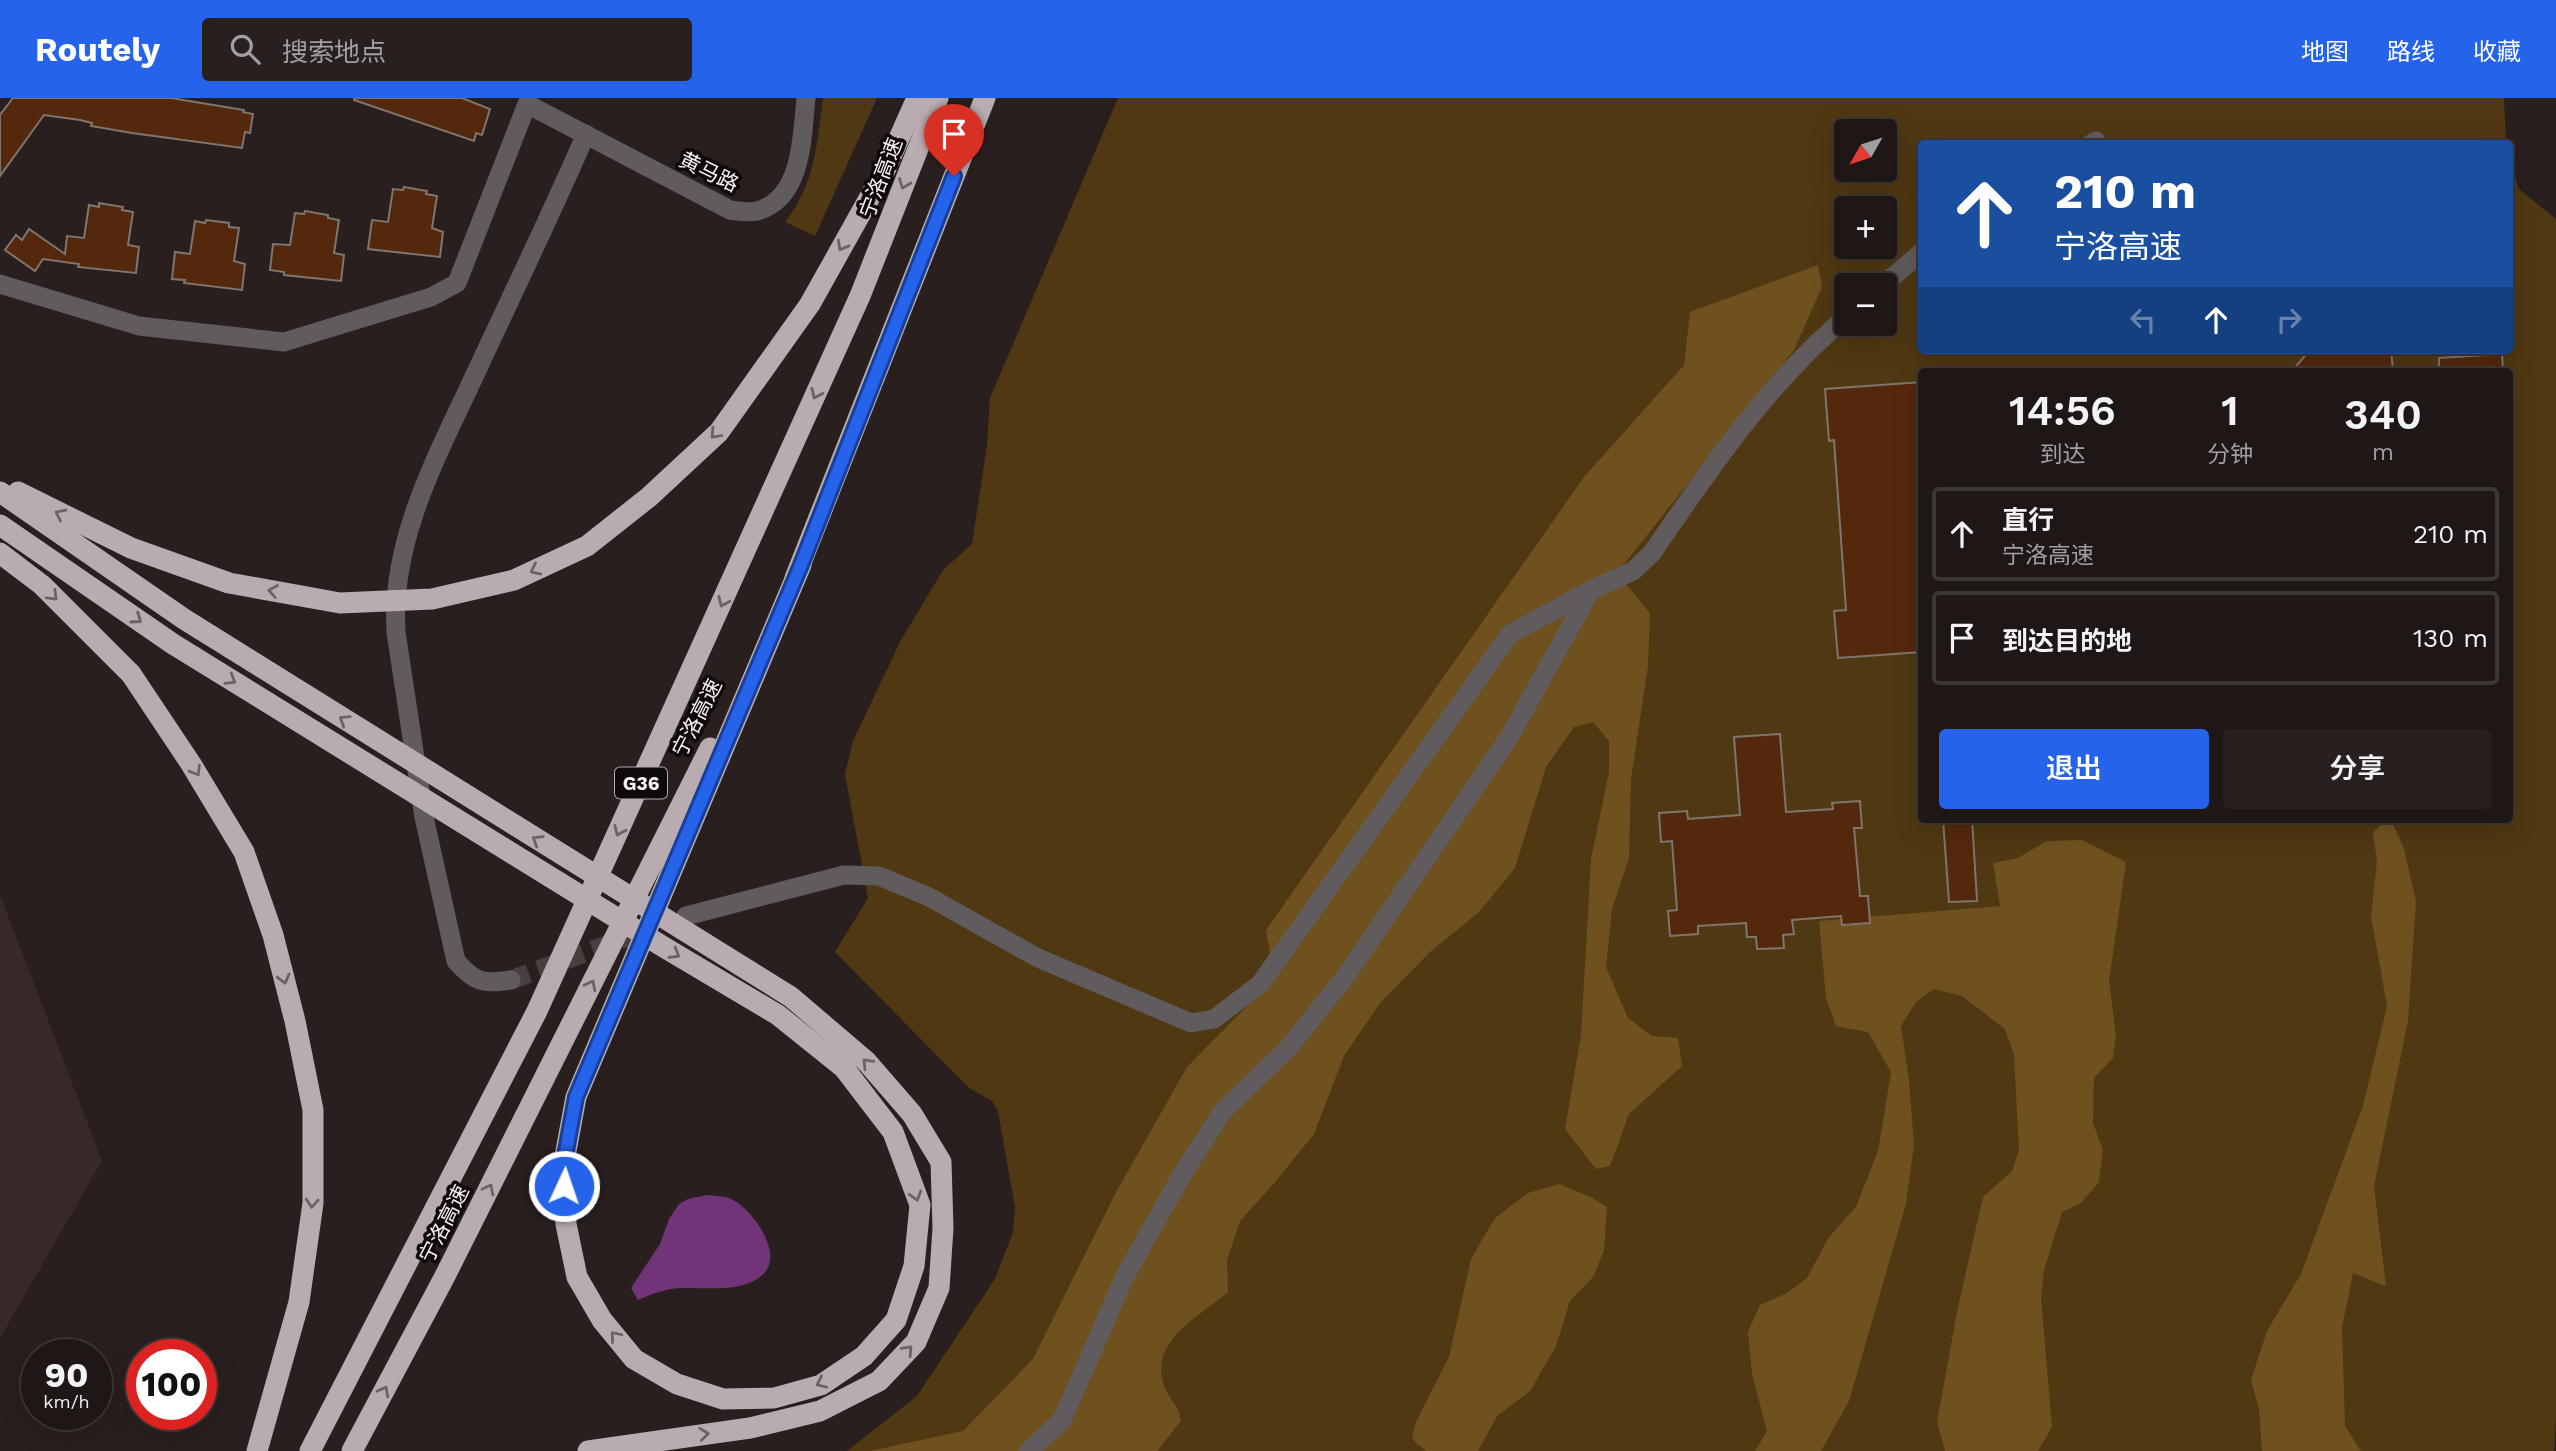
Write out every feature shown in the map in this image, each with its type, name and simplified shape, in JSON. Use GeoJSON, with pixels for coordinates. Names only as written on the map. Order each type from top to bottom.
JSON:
{"type":"FeatureCollection","features":[{"type":"Feature","properties":{"kind":"highway"},"geometry":{"type":"LineString","coordinates":[[0,481],[36,502],[131,548],[229,583],[340,603],[432,599],[514,580],[587,546],[649,497],[719,432],[810,304],[885,170],[917,98]]}},
{"type":"Feature","properties":{"kind":"highway","name":"宁洛高速"},"geometry":{"type":"LineString","coordinates":[[310,1451],[537,1011],[860,296],[938,98]]}},
{"type":"Feature","properties":{"kind":"highway","name":"宁洛高速"},"geometry":{"type":"LineString","coordinates":[[352,1451],[445,1276],[801,565],[985,98]]}},
{"type":"Feature","properties":{"kind":"highway"},"geometry":{"type":"LineString","coordinates":[[0,492],[184,619],[791,997],[866,1061],[912,1114],[942,1163],[943,1228],[939,1288],[916,1342],[898,1362],[879,1381],[820,1411],[750,1428],[588,1451]]}},
{"type":"Feature","properties":{"kind":"highway"},"geometry":{"type":"LineString","coordinates":[[0,525],[173,645],[662,946],[778,1015],[844,1068],[893,1132],[920,1205],[914,1266],[896,1320],[864,1356],[821,1385],[774,1398],[723,1399],[677,1384],[634,1359],[602,1320],[577,1278],[566,1224],[563,1167],[576,1097],[801,565]]}},
{"type":"Feature","properties":{"kind":"highway"},"geometry":{"type":"LineString","coordinates":[[0,552],[42,585],[131,674],[191,764],[244,852],[273,934],[295,1021],[313,1110],[313,1203],[299,1303],[257,1451]]}},
{"type":"Feature","properties":{"kind":"street","name":"黄马路"},"geometry":{"type":"LineString","coordinates":[[0,284],[139,326],[284,342],[431,297],[457,283],[527,104],[730,210],[756,211],[770,205],[787,188],[800,161],[806,98]]}},
{"type":"Feature","properties":{"kind":"street"},"geometry":{"type":"LineString","coordinates":[[511,979],[489,983],[470,977],[456,961],[424,817],[394,608],[401,559],[422,490],[586,134]]}},
{"type":"Feature","properties":{"kind":"street"},"geometry":{"type":"LineString","coordinates":[[1897,273],[1918,255]]}},
{"type":"Feature","properties":{"kind":"street"},"geometry":{"type":"LineString","coordinates":[[687,916],[844,875],[879,876],[929,897],[1038,958],[1191,1023],[1214,1019],[1260,984],[1510,634],[1591,590],[1633,571],[1652,553],[1758,405],[1834,327]]}},
{"type":"Feature","properties":{"kind":"street"},"geometry":{"type":"LineString","coordinates":[[1029,1451],[1062,1420],[1125,1276],[1183,1172],[1223,1111],[1290,1046],[1346,977],[1508,738],[1591,590]]}},
{"type":"Feature","properties":{"kind":"shaded area"},"geometry":{"type":"Polygon","coordinates":[[[823,98],[877,98],[815,236],[785,222],[809,178],[823,98]]]}},
{"type":"Feature","properties":{"kind":"shaded area"},"geometry":{"type":"Polygon","coordinates":[[[1118,98],[2504,98],[2506,140],[1918,140],[1918,354],[2513,354],[2513,170],[2519,189],[2556,219],[2554,1451],[847,1451],[917,1396],[995,1279],[1013,1232],[1015,1208],[998,1111],[992,1101],[969,1088],[835,952],[868,898],[845,774],[853,741],[900,642],[943,570],[972,544],[987,445],[990,398],[1118,98]]]}},
{"type":"Feature","properties":{"kind":"shaded area"},"geometry":{"type":"Polygon","coordinates":[[[1818,265],[1822,287],[1794,350],[1617,573],[1650,613],[1648,666],[1631,779],[1629,858],[1612,909],[1606,967],[1628,1018],[1652,1036],[1678,1038],[1682,1066],[1629,1114],[1610,1166],[1596,1169],[1565,1129],[1581,1035],[1591,859],[1609,772],[1609,741],[1593,722],[1574,727],[1546,767],[1515,868],[1479,912],[1430,952],[1380,1003],[1344,1056],[1314,1134],[1240,1221],[1227,1260],[1228,1292],[1180,1330],[1164,1353],[1161,1367],[1163,1383],[1181,1421],[1157,1451],[870,1451],[963,1431],[1033,1359],[1115,1194],[1187,1067],[1274,979],[1266,930],[1584,477],[1684,365],[1690,312],[1818,265]]]}},
{"type":"Feature","properties":{"kind":"shaded area"},"geometry":{"type":"Polygon","coordinates":[[[2383,823],[2393,823],[2404,849],[2416,901],[2408,1021],[2374,1186],[2386,1286],[2353,1273],[2342,1327],[2345,1426],[2361,1451],[2262,1451],[2259,1409],[2251,1380],[2267,1331],[2301,1274],[2363,1106],[2387,1006],[2371,916],[2377,862],[2373,832],[2383,823]]]}},
{"type":"Feature","properties":{"kind":"shaded area"},"geometry":{"type":"Polygon","coordinates":[[[2082,840],[2126,862],[2109,981],[2116,1035],[2113,1058],[2094,1078],[2093,1123],[2103,1150],[2099,1182],[2081,1203],[2062,1212],[2044,1270],[2041,1298],[2052,1427],[2038,1451],[1945,1451],[1937,1422],[1958,1307],[1983,1197],[2012,1171],[2019,1151],[2014,1055],[2005,1029],[1962,996],[1934,989],[1916,1002],[1901,1026],[1914,1145],[1906,1204],[1849,1401],[1821,1451],[1755,1451],[1767,1431],[1752,1374],[1748,1332],[1760,1305],[1787,1293],[1807,1278],[1829,1237],[1856,1207],[1878,1151],[1891,1072],[1868,1032],[1836,1026],[1826,998],[1819,921],[2000,906],[1993,863],[2018,858],[2047,841],[2082,840]]]}},
{"type":"Feature","properties":{"kind":"shaded area"},"geometry":{"type":"Polygon","coordinates":[[[0,895],[102,1161],[0,1338],[0,895]]]}},
{"type":"Feature","properties":{"kind":"shaded area"},"geometry":{"type":"Polygon","coordinates":[[[1559,1184],[1591,1197],[1607,1207],[1604,1251],[1593,1277],[1570,1301],[1556,1346],[1530,1391],[1497,1416],[1478,1451],[1426,1451],[1412,1439],[1415,1424],[1449,1357],[1471,1259],[1495,1218],[1528,1193],[1559,1184]]]}},
{"type":"Feature","properties":{"kind":"shaded area"},"geometry":{"type":"Polygon","coordinates":[[[707,1195],[729,1198],[747,1211],[764,1233],[769,1246],[768,1268],[760,1277],[742,1285],[674,1289],[638,1300],[631,1288],[660,1244],[669,1219],[679,1204],[707,1195]]]}},
{"type":"Feature","properties":{"kind":"building"},"geometry":{"type":"Polygon","coordinates":[[[13,98],[171,98],[244,110],[243,112],[253,114],[250,133],[245,132],[242,148],[132,133],[91,126],[92,123],[80,120],[44,115],[0,176],[0,115],[13,98]]]}},
{"type":"Feature","properties":{"kind":"building"},"geometry":{"type":"Polygon","coordinates":[[[354,98],[462,98],[490,109],[482,135],[476,133],[474,141],[354,98]]]}},
{"type":"Feature","properties":{"kind":"building"},"geometry":{"type":"Polygon","coordinates":[[[404,187],[427,191],[426,194],[437,196],[432,228],[443,232],[440,257],[368,249],[372,220],[388,222],[393,189],[403,190],[404,187]]]}},
{"type":"Feature","properties":{"kind":"building"},"geometry":{"type":"Polygon","coordinates":[[[99,203],[123,207],[122,210],[133,212],[128,245],[139,247],[136,273],[78,267],[79,264],[43,259],[35,271],[5,250],[16,235],[22,240],[29,229],[65,254],[67,236],[84,238],[89,205],[99,207],[99,203]]]}},
{"type":"Feature","properties":{"kind":"building"},"geometry":{"type":"Polygon","coordinates":[[[305,211],[339,220],[334,253],[344,255],[341,281],[284,275],[284,272],[270,270],[273,244],[290,245],[295,213],[304,214],[305,211]]]}},
{"type":"Feature","properties":{"kind":"building"},"geometry":{"type":"Polygon","coordinates":[[[206,220],[229,223],[229,227],[239,228],[234,261],[245,264],[242,290],[172,279],[175,252],[190,254],[195,221],[205,223],[206,220]]]}},
{"type":"Feature","properties":{"kind":"building"},"geometry":{"type":"Polygon","coordinates":[[[2307,354],[2391,354],[2393,368],[2295,368],[2307,354]]]}},
{"type":"Feature","properties":{"kind":"building"},"geometry":{"type":"Polygon","coordinates":[[[2502,354],[2503,368],[2439,368],[2439,358],[2502,354]]]}},
{"type":"Feature","properties":{"kind":"building"},"geometry":{"type":"Polygon","coordinates":[[[1918,382],[1918,652],[1838,658],[1834,611],[1846,610],[1834,440],[1829,441],[1825,389],[1918,382]]]}},
{"type":"Feature","properties":{"kind":"building"},"geometry":{"type":"Polygon","coordinates":[[[1780,734],[1786,812],[1833,809],[1832,803],[1860,801],[1862,828],[1854,828],[1860,896],[1868,896],[1870,923],[1842,925],[1841,916],[1792,920],[1794,934],[1783,935],[1784,948],[1757,949],[1756,937],[1747,937],[1746,923],[1698,926],[1698,934],[1670,936],[1668,911],[1677,910],[1672,841],[1661,842],[1659,813],[1687,811],[1688,819],[1740,815],[1734,737],[1780,734]]]}},
{"type":"Feature","properties":{"kind":"building"},"geometry":{"type":"Polygon","coordinates":[[[1943,823],[1972,823],[1977,901],[1949,902],[1943,823]]]}},
{"type":"Feature","properties":{"kind":"tunnel"},"geometry":{"type":"LineString","coordinates":[[511,980],[653,928]]}},
{"type":"Feature","properties":{"kind":"route"},"geometry":{"type":"LineString","coordinates":[[564,1186],[563,1167],[576,1097],[801,565],[954,176]]}}]}
